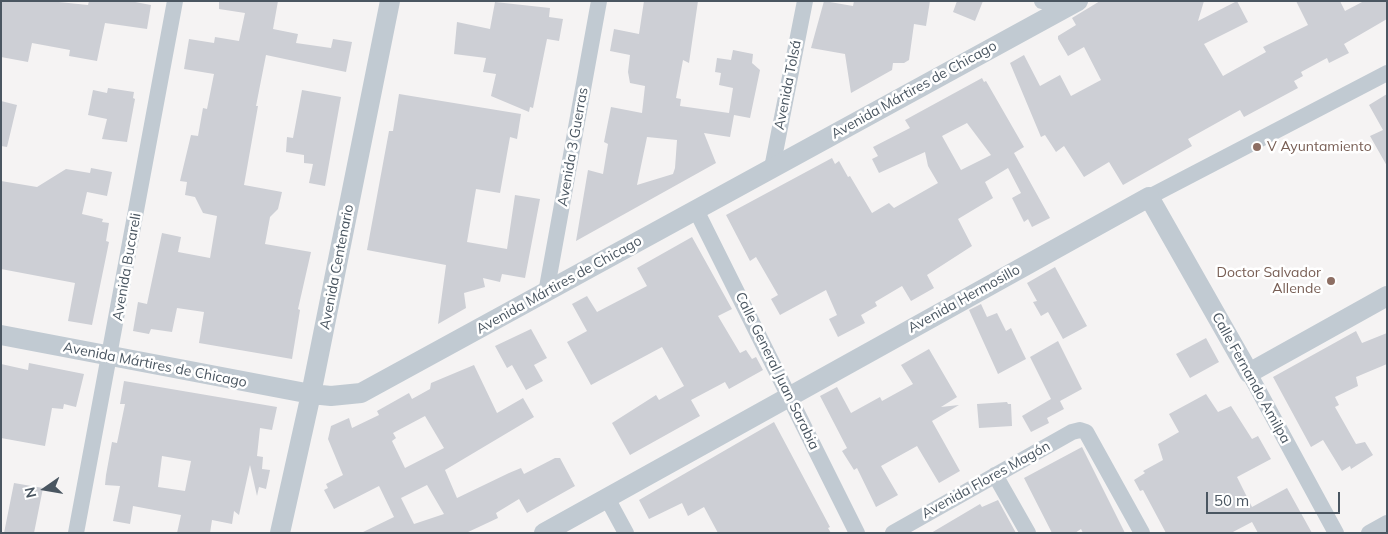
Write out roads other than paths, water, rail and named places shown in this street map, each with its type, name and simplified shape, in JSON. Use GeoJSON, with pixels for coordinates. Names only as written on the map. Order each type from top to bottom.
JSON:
{"type":"FeatureCollection","features":[{"type":"Feature","properties":{"kind":"street","name":"Avenida Bucareli"},"geometry":{"type":"LineString","coordinates":[[76,533],[175,1]]}},
{"type":"Feature","properties":{"kind":"street","name":"Avenida Centenario"},"geometry":{"type":"LineString","coordinates":[[280,533],[311,394],[390,1]]}},
{"type":"Feature","properties":{"kind":"street","name":"Avenida 3 Guerras"},"geometry":{"type":"LineString","coordinates":[[546,293],[599,1]]}},
{"type":"Feature","properties":{"kind":"street","name":"Avenida Tolsá"},"geometry":{"type":"LineString","coordinates":[[772,168],[805,1]]}},
{"type":"Feature","properties":{"kind":"street"},"geometry":{"type":"LineString","coordinates":[[1042,1],[1072,4]]}},
{"type":"Feature","properties":{"kind":"street","name":"Avenida Mártires de Chicago"},"geometry":{"type":"LineString","coordinates":[[1,335],[110,358],[311,394],[331,396],[361,393],[1072,4]]}},
{"type":"Feature","properties":{"kind":"street","name":"Avenida Hermosillo"},"geometry":{"type":"LineString","coordinates":[[544,533],[789,395],[1150,197],[1387,73]]}},
{"type":"Feature","properties":{"kind":"street","name":"Calle Fernando Amilpa"},"geometry":{"type":"LineString","coordinates":[[1150,197],[1249,372],[1336,533]]}},
{"type":"Feature","properties":{"kind":"street","name":"Calle General Juan Sarabia"},"geometry":{"type":"LineString","coordinates":[[696,210],[856,533]]}},
{"type":"Feature","properties":{"kind":"street"},"geometry":{"type":"LineString","coordinates":[[1249,372],[1387,296]]}},
{"type":"Feature","properties":{"kind":"street","name":"Avenida Flores Magón"},"geometry":{"type":"LineString","coordinates":[[893,533],[1072,432],[1080,430],[1086,432],[1142,533]]}},
{"type":"Feature","properties":{"kind":"street"},"geometry":{"type":"LineString","coordinates":[[995,475],[1028,533]]}},
{"type":"Feature","properties":{"kind":"street"},"geometry":{"type":"LineString","coordinates":[[607,498],[626,533]]}},
{"type":"Feature","properties":{"kind":"street"},"geometry":{"type":"LineString","coordinates":[[1369,533],[1387,523]]}},
{"type":"Feature","properties":{"kind":"place","name":"V Ayuntamiento"},"geometry":{"type":"Point","coordinates":[1257,147]}},
{"type":"Feature","properties":{"kind":"place","name":"Doctor Salvador Allende"},"geometry":{"type":"Point","coordinates":[1331,281]}}]}
